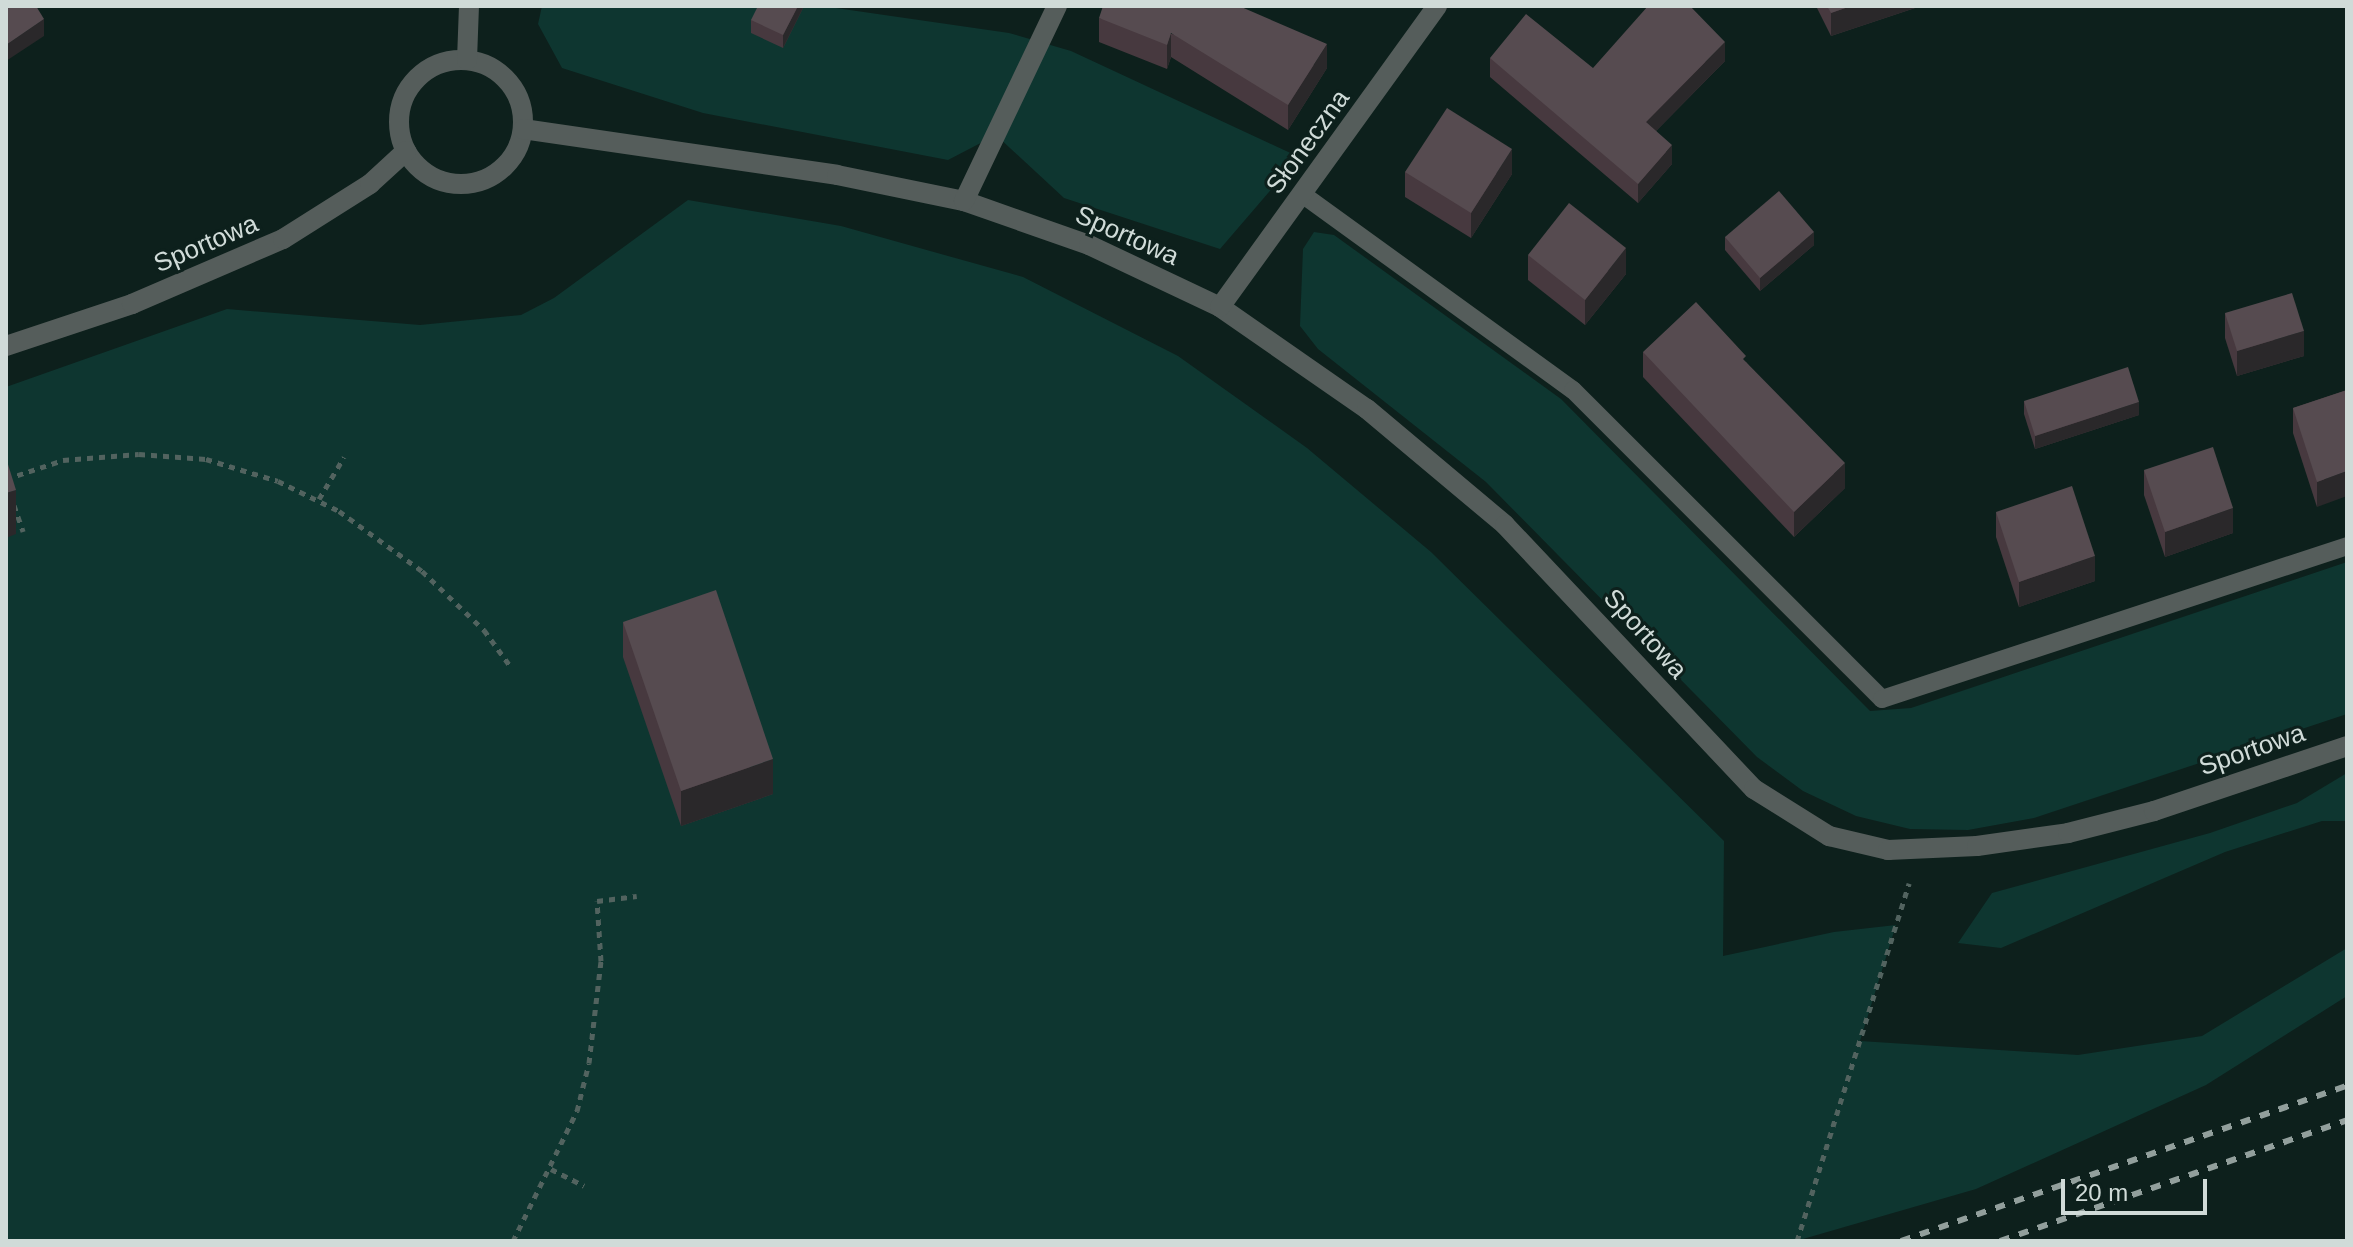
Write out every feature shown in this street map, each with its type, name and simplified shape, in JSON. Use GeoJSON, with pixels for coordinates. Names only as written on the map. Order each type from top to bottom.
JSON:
{"type":"FeatureCollection","features":[{"type":"Feature","properties":{"kind":"street"},"geometry":{"type":"LineString","coordinates":[[467,60],[469,6]]}},
{"type":"Feature","properties":{"kind":"street"},"geometry":{"type":"LineString","coordinates":[[964,201],[1057,6]]}},
{"type":"Feature","properties":{"kind":"street","name":"Słoneczna"},"geometry":{"type":"LineString","coordinates":[[1220,307],[1437,6]]}},
{"type":"Feature","properties":{"kind":"street"},"geometry":{"type":"LineString","coordinates":[[467,60],[486,65],[515,91],[523,129],[507,165],[473,184],[435,179],[406,151],[399,119],[409,87],[434,65],[467,60]]}},
{"type":"Feature","properties":{"kind":"street","name":"Sportowa"},"geometry":{"type":"LineString","coordinates":[[523,129],[837,175],[964,201],[1089,245],[1220,307],[1367,409],[1505,525],[1623,644],[1675,707],[1754,789],[1829,836],[1888,850],[2068,833],[2154,811],[2347,746]]}},
{"type":"Feature","properties":{"kind":"street","name":"Sportowa"},"geometry":{"type":"LineString","coordinates":[[6,346],[132,304],[283,239],[370,184],[406,151]]}},
{"type":"Feature","properties":{"kind":"lane"},"geometry":{"type":"LineString","coordinates":[[1302,194],[1573,390],[1882,699],[2347,546]]}},
{"type":"Feature","properties":{"kind":"path"},"geometry":{"type":"LineString","coordinates":[[23,531],[6,480],[63,460],[174,455],[240,469],[319,499],[422,571],[484,630],[511,667]]}},
{"type":"Feature","properties":{"kind":"path"},"geometry":{"type":"LineString","coordinates":[[319,499],[344,457]]}},
{"type":"Feature","properties":{"kind":"path"},"geometry":{"type":"LineString","coordinates":[[1797,1241],[1920,848]]}},
{"type":"Feature","properties":{"kind":"path"},"geometry":{"type":"LineString","coordinates":[[513,1241],[577,1111],[589,1063],[601,961],[597,901],[637,896]]}},
{"type":"Feature","properties":{"kind":"path"},"geometry":{"type":"LineString","coordinates":[[551,1169],[584,1186]]}},
{"type":"Feature","properties":{"kind":"shaded area"},"geometry":{"type":"Polygon","coordinates":[[[542,6],[822,6],[1009,33],[1071,51],[1299,157],[1220,249],[1064,198],[996,135],[948,160],[703,113],[562,68],[538,24],[542,6]]]}},
{"type":"Feature","properties":{"kind":"shaded area"},"geometry":{"type":"Polygon","coordinates":[[[688,200],[841,226],[1023,277],[1178,356],[1307,448],[1431,552],[1724,841],[1723,956],[1834,932],[1896,925],[1860,1041],[2078,1055],[2202,1036],[2347,948],[2347,996],[2206,1085],[1976,1189],[1796,1241],[6,1241],[6,387],[227,309],[420,325],[521,315],[554,298],[688,200]]]}},
{"type":"Feature","properties":{"kind":"shaded area"},"geometry":{"type":"Polygon","coordinates":[[[1314,232],[1334,235],[1561,399],[1870,711],[1911,708],[2347,562],[2347,714],[2034,818],[1968,830],[1910,829],[1856,816],[1803,791],[1757,757],[1486,482],[1318,349],[1300,326],[1303,249],[1314,232]]]}},
{"type":"Feature","properties":{"kind":"shaded area"},"geometry":{"type":"Polygon","coordinates":[[[2347,773],[2347,821],[2322,821],[2225,852],[2001,948],[1958,943],[1992,893],[2210,833],[2297,803],[2347,773]]]}},
{"type":"Feature","properties":{"kind":"building"},"geometry":{"type":"Polygon","coordinates":[[[6,6],[36,6],[44,19],[6,45],[6,6]]]}},
{"type":"Feature","properties":{"kind":"building"},"geometry":{"type":"Polygon","coordinates":[[[758,6],[798,6],[783,35],[751,20],[758,6]]]}},
{"type":"Feature","properties":{"kind":"building"},"geometry":{"type":"Polygon","coordinates":[[[1103,6],[1239,6],[1327,44],[1288,105],[1171,33],[1167,45],[1099,18],[1103,6]]]}},
{"type":"Feature","properties":{"kind":"building"},"geometry":{"type":"Polygon","coordinates":[[[1648,6],[1690,6],[1725,42],[1646,122],[1672,145],[1638,184],[1490,58],[1526,14],[1593,68],[1648,6]]]}},
{"type":"Feature","properties":{"kind":"building"},"geometry":{"type":"Polygon","coordinates":[[[1827,6],[1851,6],[1831,13],[1827,6]]]}},
{"type":"Feature","properties":{"kind":"building"},"geometry":{"type":"Polygon","coordinates":[[[1447,108],[1512,149],[1471,213],[1405,172],[1447,108]]]}},
{"type":"Feature","properties":{"kind":"building"},"geometry":{"type":"Polygon","coordinates":[[[1779,191],[1814,232],[1760,278],[1725,237],[1779,191]]]}},
{"type":"Feature","properties":{"kind":"building"},"geometry":{"type":"Polygon","coordinates":[[[1569,203],[1626,248],[1585,300],[1528,255],[1569,203]]]}},
{"type":"Feature","properties":{"kind":"building"},"geometry":{"type":"Polygon","coordinates":[[[2292,293],[2304,331],[2237,351],[2225,313],[2292,293]]]}},
{"type":"Feature","properties":{"kind":"building"},"geometry":{"type":"Polygon","coordinates":[[[1696,302],[1746,356],[1743,359],[1845,463],[1794,512],[1643,352],[1696,302]]]}},
{"type":"Feature","properties":{"kind":"building"},"geometry":{"type":"Polygon","coordinates":[[[2128,367],[2139,402],[2035,436],[2024,401],[2128,367]]]}},
{"type":"Feature","properties":{"kind":"building"},"geometry":{"type":"Polygon","coordinates":[[[2347,390],[2347,471],[2317,482],[2293,408],[2347,390]]]}},
{"type":"Feature","properties":{"kind":"building"},"geometry":{"type":"Polygon","coordinates":[[[2213,447],[2233,508],[2165,532],[2144,470],[2213,447]]]}},
{"type":"Feature","properties":{"kind":"building"},"geometry":{"type":"Polygon","coordinates":[[[6,458],[16,490],[6,493],[6,458]]]}},
{"type":"Feature","properties":{"kind":"building"},"geometry":{"type":"Polygon","coordinates":[[[2072,486],[2095,556],[2019,582],[1996,512],[2072,486]]]}},
{"type":"Feature","properties":{"kind":"building"},"geometry":{"type":"Polygon","coordinates":[[[716,590],[773,759],[681,791],[623,622],[716,590]]]}},
{"type":"Feature","properties":{"kind":"railway"},"geometry":{"type":"LineString","coordinates":[[1901,1241],[2347,1086]]}},
{"type":"Feature","properties":{"kind":"railway"},"geometry":{"type":"LineString","coordinates":[[2000,1241],[2347,1120]]}}]}
